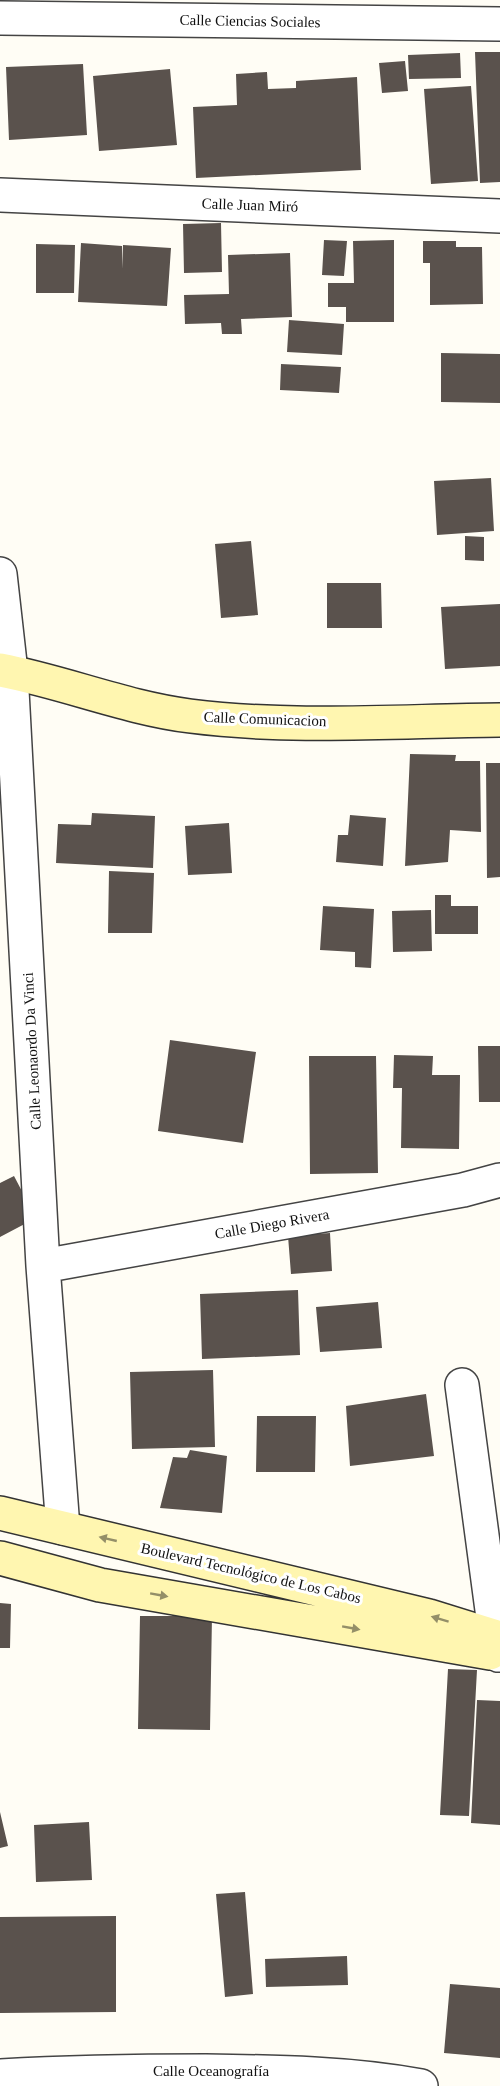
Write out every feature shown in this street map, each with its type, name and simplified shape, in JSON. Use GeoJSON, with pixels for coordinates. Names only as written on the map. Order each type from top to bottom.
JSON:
{"type":"FeatureCollection","features":[{"type":"Feature","properties":{"kind":"street"},"geometry":{"type":"LineString","coordinates":[[499,0],[500,5]]}},
{"type":"Feature","properties":{"kind":"street","name":"Calle Ciencias Sociales"},"geometry":{"type":"LineString","coordinates":[[0,18],[500,24]]}},
{"type":"Feature","properties":{"kind":"street","name":"Calle Juan Miró"},"geometry":{"type":"LineString","coordinates":[[0,195],[500,216]]}},
{"type":"Feature","properties":{"kind":"street","name":"Calle Leonaordo Da Vinci"},"geometry":{"type":"LineString","coordinates":[[0,574],[43,1266],[63,1528]]}},
{"type":"Feature","properties":{"kind":"street","name":"Calle Comunicacion"},"geometry":{"type":"LineString","coordinates":[[5,671],[188,716],[251,722],[500,720]]}},
{"type":"Feature","properties":{"kind":"street","name":"Calle Diego Rivera"},"geometry":{"type":"LineString","coordinates":[[43,1266],[463,1190],[500,1180]]}},
{"type":"Feature","properties":{"kind":"street"},"geometry":{"type":"LineString","coordinates":[[462,1385],[498,1646]]}},
{"type":"Feature","properties":{"kind":"street","name":"Boulevard Tecnológico de Los Cabos"},"geometry":{"type":"LineString","coordinates":[[0,1513],[418,1613],[498,1646]]}},
{"type":"Feature","properties":{"kind":"street","name":"Boulevard Tecnológico de Los Cabos"},"geometry":{"type":"LineString","coordinates":[[0,1558],[100,1585],[498,1646]]}},
{"type":"Feature","properties":{"kind":"street","name":"Calle Oceanografía"},"geometry":{"type":"LineString","coordinates":[[0,2076],[99,2071],[285,2072],[383,2079],[421,2086]]}},
{"type":"Feature","properties":{"kind":"building"},"geometry":{"type":"Polygon","coordinates":[[[475,52],[500,52],[500,182],[480,183],[475,52]]]}},
{"type":"Feature","properties":{"kind":"building"},"geometry":{"type":"Polygon","coordinates":[[[460,53],[461,78],[409,79],[408,55],[460,53]]]}},
{"type":"Feature","properties":{"kind":"building"},"geometry":{"type":"Polygon","coordinates":[[[405,61],[408,91],[382,93],[379,63],[405,61]]]}},
{"type":"Feature","properties":{"kind":"building"},"geometry":{"type":"Polygon","coordinates":[[[83,64],[87,135],[9,140],[6,67],[83,64]]]}},
{"type":"Feature","properties":{"kind":"building"},"geometry":{"type":"Polygon","coordinates":[[[170,69],[177,145],[99,151],[93,76],[170,69]]]}},
{"type":"Feature","properties":{"kind":"building"},"geometry":{"type":"Polygon","coordinates":[[[267,72],[268,89],[296,88],[296,81],[357,77],[361,170],[196,178],[193,107],[237,105],[236,74],[267,72]]]}},
{"type":"Feature","properties":{"kind":"building"},"geometry":{"type":"Polygon","coordinates":[[[471,86],[478,181],[431,184],[424,89],[471,86]]]}},
{"type":"Feature","properties":{"kind":"building"},"geometry":{"type":"Polygon","coordinates":[[[221,223],[222,272],[184,273],[183,224],[221,223]]]}},
{"type":"Feature","properties":{"kind":"building"},"geometry":{"type":"Polygon","coordinates":[[[324,240],[347,241],[344,276],[322,275],[324,240]]]}},
{"type":"Feature","properties":{"kind":"building"},"geometry":{"type":"Polygon","coordinates":[[[394,240],[394,322],[346,322],[346,307],[328,307],[328,283],[354,283],[353,241],[394,240]]]}},
{"type":"Feature","properties":{"kind":"building"},"geometry":{"type":"Polygon","coordinates":[[[423,241],[456,241],[456,247],[482,247],[483,304],[430,305],[430,263],[423,263],[423,241]]]}},
{"type":"Feature","properties":{"kind":"building"},"geometry":{"type":"Polygon","coordinates":[[[81,243],[122,246],[122,269],[123,245],[171,248],[167,306],[78,302],[81,243]]]}},
{"type":"Feature","properties":{"kind":"building"},"geometry":{"type":"Polygon","coordinates":[[[36,244],[75,245],[74,293],[36,293],[36,244]]]}},
{"type":"Feature","properties":{"kind":"building"},"geometry":{"type":"Polygon","coordinates":[[[290,253],[292,317],[241,319],[242,334],[222,334],[221,323],[185,324],[184,295],[229,294],[228,255],[290,253]]]}},
{"type":"Feature","properties":{"kind":"building"},"geometry":{"type":"Polygon","coordinates":[[[289,320],[344,324],[342,355],[287,352],[289,320]]]}},
{"type":"Feature","properties":{"kind":"building"},"geometry":{"type":"Polygon","coordinates":[[[441,353],[500,354],[500,403],[441,402],[441,353]]]}},
{"type":"Feature","properties":{"kind":"building"},"geometry":{"type":"Polygon","coordinates":[[[281,364],[341,367],[339,393],[280,390],[281,364]]]}},
{"type":"Feature","properties":{"kind":"building"},"geometry":{"type":"Polygon","coordinates":[[[491,478],[494,531],[437,535],[434,481],[491,478]]]}},
{"type":"Feature","properties":{"kind":"building"},"geometry":{"type":"Polygon","coordinates":[[[465,536],[484,537],[484,561],[465,560],[465,536]]]}},
{"type":"Feature","properties":{"kind":"building"},"geometry":{"type":"Polygon","coordinates":[[[251,541],[258,615],[221,618],[215,544],[251,541]]]}},
{"type":"Feature","properties":{"kind":"building"},"geometry":{"type":"Polygon","coordinates":[[[327,583],[381,583],[382,628],[327,628],[327,583]]]}},
{"type":"Feature","properties":{"kind":"building"},"geometry":{"type":"Polygon","coordinates":[[[500,604],[500,666],[445,669],[441,607],[500,604]]]}},
{"type":"Feature","properties":{"kind":"building"},"geometry":{"type":"Polygon","coordinates":[[[410,754],[456,755],[455,761],[480,761],[481,832],[450,830],[448,862],[405,866],[410,754]]]}},
{"type":"Feature","properties":{"kind":"building"},"geometry":{"type":"Polygon","coordinates":[[[486,763],[500,763],[500,877],[487,878],[486,763]]]}},
{"type":"Feature","properties":{"kind":"building"},"geometry":{"type":"Polygon","coordinates":[[[92,813],[155,816],[153,868],[56,863],[58,824],[91,825],[92,813]]]}},
{"type":"Feature","properties":{"kind":"building"},"geometry":{"type":"Polygon","coordinates":[[[350,815],[386,818],[383,866],[336,862],[338,835],[348,835],[350,815]]]}},
{"type":"Feature","properties":{"kind":"building"},"geometry":{"type":"Polygon","coordinates":[[[229,823],[232,873],[188,875],[185,826],[229,823]]]}},
{"type":"Feature","properties":{"kind":"building"},"geometry":{"type":"Polygon","coordinates":[[[109,871],[154,873],[152,933],[108,933],[109,871]]]}},
{"type":"Feature","properties":{"kind":"building"},"geometry":{"type":"Polygon","coordinates":[[[435,895],[451,895],[451,906],[478,906],[478,934],[435,934],[435,895]]]}},
{"type":"Feature","properties":{"kind":"building"},"geometry":{"type":"Polygon","coordinates":[[[323,906],[374,909],[371,968],[355,967],[355,952],[320,950],[323,906]]]}},
{"type":"Feature","properties":{"kind":"building"},"geometry":{"type":"Polygon","coordinates":[[[431,910],[432,951],[393,952],[392,911],[431,910]]]}},
{"type":"Feature","properties":{"kind":"building"},"geometry":{"type":"Polygon","coordinates":[[[170,1040],[256,1052],[243,1143],[158,1131],[170,1040]]]}},
{"type":"Feature","properties":{"kind":"building"},"geometry":{"type":"Polygon","coordinates":[[[478,1046],[500,1046],[500,1102],[479,1102],[478,1046]]]}},
{"type":"Feature","properties":{"kind":"building"},"geometry":{"type":"Polygon","coordinates":[[[394,1055],[433,1056],[432,1075],[460,1075],[459,1149],[401,1148],[402,1088],[393,1088],[394,1055]]]}},
{"type":"Feature","properties":{"kind":"building"},"geometry":{"type":"Polygon","coordinates":[[[309,1056],[376,1056],[378,1173],[310,1174],[309,1056]]]}},
{"type":"Feature","properties":{"kind":"building"},"geometry":{"type":"Polygon","coordinates":[[[14,1176],[36,1218],[0,1237],[0,1183],[14,1176]]]}},
{"type":"Feature","properties":{"kind":"building"},"geometry":{"type":"Polygon","coordinates":[[[330,1233],[332,1271],[291,1274],[288,1236],[330,1233]]]}},
{"type":"Feature","properties":{"kind":"building"},"geometry":{"type":"Polygon","coordinates":[[[298,1290],[300,1355],[202,1359],[200,1294],[298,1290]]]}},
{"type":"Feature","properties":{"kind":"building"},"geometry":{"type":"Polygon","coordinates":[[[378,1302],[382,1348],[320,1352],[316,1307],[378,1302]]]}},
{"type":"Feature","properties":{"kind":"building"},"geometry":{"type":"Polygon","coordinates":[[[213,1370],[215,1447],[132,1449],[130,1372],[213,1370]]]}},
{"type":"Feature","properties":{"kind":"building"},"geometry":{"type":"Polygon","coordinates":[[[426,1394],[434,1456],[350,1466],[346,1406],[426,1394]]]}},
{"type":"Feature","properties":{"kind":"building"},"geometry":{"type":"Polygon","coordinates":[[[257,1416],[316,1416],[315,1472],[256,1472],[257,1416]]]}},
{"type":"Feature","properties":{"kind":"building"},"geometry":{"type":"Polygon","coordinates":[[[190,1450],[227,1456],[222,1513],[160,1508],[173,1457],[187,1458],[190,1450]]]}},
{"type":"Feature","properties":{"kind":"building"},"geometry":{"type":"Polygon","coordinates":[[[0,1603],[11,1604],[10,1648],[0,1648],[0,1603]]]}},
{"type":"Feature","properties":{"kind":"building"},"geometry":{"type":"Polygon","coordinates":[[[140,1616],[212,1616],[210,1730],[138,1729],[140,1616]]]}},
{"type":"Feature","properties":{"kind":"building"},"geometry":{"type":"Polygon","coordinates":[[[448,1669],[477,1670],[469,1816],[440,1815],[448,1669]]]}},
{"type":"Feature","properties":{"kind":"building"},"geometry":{"type":"Polygon","coordinates":[[[477,1700],[500,1701],[500,1825],[471,1823],[477,1700]]]}},
{"type":"Feature","properties":{"kind":"building"},"geometry":{"type":"Polygon","coordinates":[[[0,1812],[8,1846],[0,1848],[0,1812]]]}},
{"type":"Feature","properties":{"kind":"building"},"geometry":{"type":"Polygon","coordinates":[[[89,1822],[92,1880],[36,1882],[34,1825],[89,1822]]]}},
{"type":"Feature","properties":{"kind":"building"},"geometry":{"type":"Polygon","coordinates":[[[245,1892],[253,1994],[225,1997],[216,1894],[245,1892]]]}},
{"type":"Feature","properties":{"kind":"building"},"geometry":{"type":"Polygon","coordinates":[[[116,1916],[116,2012],[0,2013],[0,1917],[116,1916]]]}},
{"type":"Feature","properties":{"kind":"building"},"geometry":{"type":"Polygon","coordinates":[[[347,1956],[348,1985],[266,1987],[265,1959],[347,1956]]]}},
{"type":"Feature","properties":{"kind":"building"},"geometry":{"type":"Polygon","coordinates":[[[450,1984],[500,1988],[500,2058],[444,2053],[450,1984]]]}}]}
